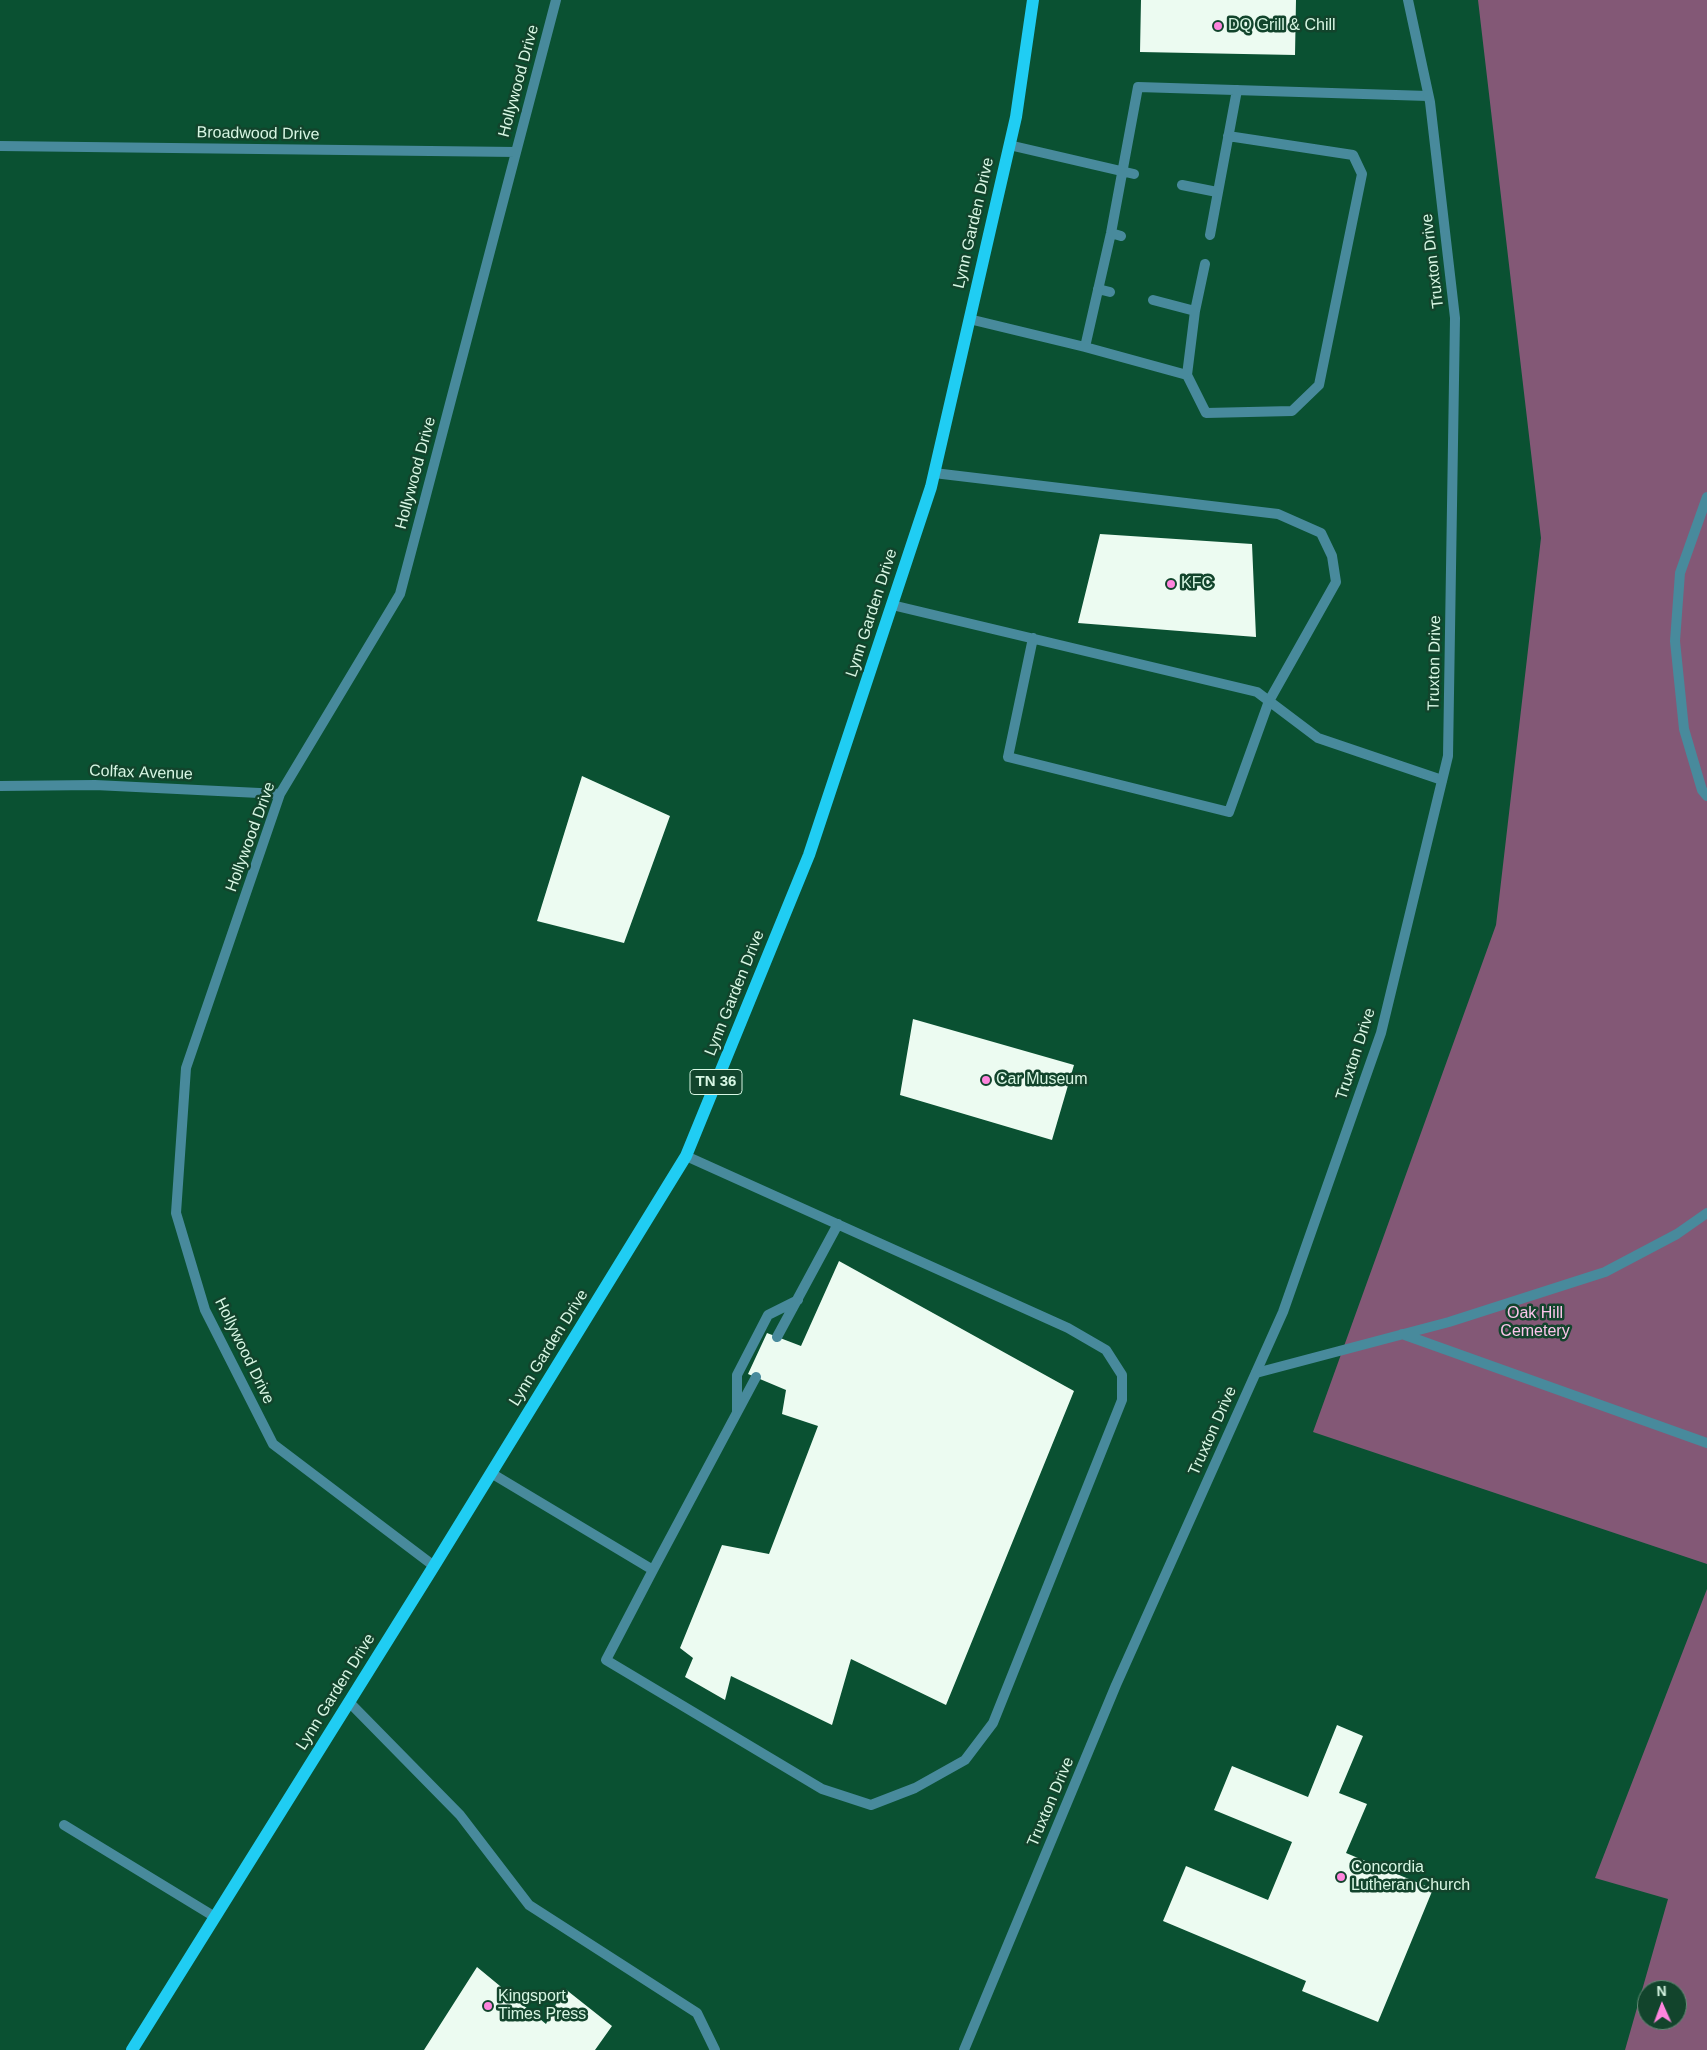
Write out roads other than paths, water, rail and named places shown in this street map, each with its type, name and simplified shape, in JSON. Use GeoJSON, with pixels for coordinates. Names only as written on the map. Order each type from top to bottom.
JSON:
{"type":"FeatureCollection","features":[{"type":"Feature","properties":{"kind":"main road","name":"Lynn Garden Drive"},"geometry":{"type":"LineString","coordinates":[[132,2050],[434,1566],[686,1156],[809,855],[931,487],[1016,117],[1033,0]]}},
{"type":"Feature","properties":{"kind":"street","name":"Hollywood Drive"},"geometry":{"type":"LineString","coordinates":[[434,1566],[273,1444],[205,1310],[176,1213],[186,1068],[280,794],[400,594],[556,0]]}},
{"type":"Feature","properties":{"kind":"street","name":"Truxton Drive"},"geometry":{"type":"LineString","coordinates":[[964,2050],[1116,1685],[1283,1312],[1381,1033],[1448,756],[1455,318],[1428,96],[1408,0]]}},
{"type":"Feature","properties":{"kind":"street"},"geometry":{"type":"LineString","coordinates":[[1085,347],[1098,289],[1116,235],[1123,172],[1138,87],[1428,96]]}},
{"type":"Feature","properties":{"kind":"street"},"geometry":{"type":"LineString","coordinates":[[1210,235],[1237,90]]}},
{"type":"Feature","properties":{"kind":"street"},"geometry":{"type":"LineString","coordinates":[[1205,264],[1195,311],[1187,375],[1206,414],[1292,411],[1319,385],[1362,174],[1353,155],[1228,136]]}},
{"type":"Feature","properties":{"kind":"street"},"geometry":{"type":"LineString","coordinates":[[1009,145],[1134,174]]}},
{"type":"Feature","properties":{"kind":"street","name":"Broadwood Drive"},"geometry":{"type":"LineString","coordinates":[[0,146],[516,152]]}},
{"type":"Feature","properties":{"kind":"street"},"geometry":{"type":"LineString","coordinates":[[1182,185],[1218,192]]}},
{"type":"Feature","properties":{"kind":"street"},"geometry":{"type":"LineString","coordinates":[[1098,289],[1110,292]]}},
{"type":"Feature","properties":{"kind":"street"},"geometry":{"type":"LineString","coordinates":[[1153,300],[1195,311]]}},
{"type":"Feature","properties":{"kind":"street"},"geometry":{"type":"LineString","coordinates":[[969,319],[1085,347],[1187,375]]}},
{"type":"Feature","properties":{"kind":"street"},"geometry":{"type":"LineString","coordinates":[[934,473],[1278,514],[1321,533],[1332,556],[1336,582],[1269,701],[1229,812],[1008,757],[1033,638]]}},
{"type":"Feature","properties":{"kind":"street"},"geometry":{"type":"LineString","coordinates":[[1707,497],[1680,573],[1675,641],[1684,729],[1702,790],[1707,796]]}},
{"type":"Feature","properties":{"kind":"street"},"geometry":{"type":"LineString","coordinates":[[892,605],[1257,692],[1318,738],[1442,780]]}},
{"type":"Feature","properties":{"kind":"street","name":"Colfax Avenue"},"geometry":{"type":"LineString","coordinates":[[0,786],[95,785],[280,794]]}},
{"type":"Feature","properties":{"kind":"street"},"geometry":{"type":"LineString","coordinates":[[686,1156],[1068,1328],[1106,1350],[1122,1375],[1122,1400],[994,1722],[964,1760],[906,1792],[871,1805],[822,1789],[606,1660],[756,1378]]}},
{"type":"Feature","properties":{"kind":"street"},"geometry":{"type":"LineString","coordinates":[[1256,1373],[1449,1322],[1605,1272],[1677,1234],[1707,1213]]}},
{"type":"Feature","properties":{"kind":"street"},"geometry":{"type":"LineString","coordinates":[[777,1337],[838,1224]]}},
{"type":"Feature","properties":{"kind":"street"},"geometry":{"type":"LineString","coordinates":[[738,1412],[737,1375],[768,1315],[798,1300]]}},
{"type":"Feature","properties":{"kind":"street"},"geometry":{"type":"LineString","coordinates":[[1402,1334],[1707,1443]]}},
{"type":"Feature","properties":{"kind":"street"},"geometry":{"type":"LineString","coordinates":[[491,1473],[653,1570]]}},
{"type":"Feature","properties":{"kind":"street"},"geometry":{"type":"LineString","coordinates":[[349,1702],[460,1816],[529,1905],[697,2013],[715,2050]]}},
{"type":"Feature","properties":{"kind":"street"},"geometry":{"type":"LineString","coordinates":[[64,1825],[215,1917]]}},
{"type":"Feature","properties":{"kind":"place","name":"DQ Grill & Chill"},"geometry":{"type":"Point","coordinates":[1218,26]}},
{"type":"Feature","properties":{"kind":"place","name":"KFC"},"geometry":{"type":"Point","coordinates":[1171,584]}},
{"type":"Feature","properties":{"kind":"place","name":"Car Museum"},"geometry":{"type":"Point","coordinates":[986,1080]}},
{"type":"Feature","properties":{"kind":"place","name":"Concordia Lutheran Church"},"geometry":{"type":"Point","coordinates":[1341,1877]}},
{"type":"Feature","properties":{"kind":"place","name":"Kingsport Times Press"},"geometry":{"type":"Point","coordinates":[488,2006]}},
{"type":"Feature","properties":{"kind":"park label","name":"Oak Hill Cemetery"},"geometry":{"type":"Point","coordinates":[1535,1323]}}]}
